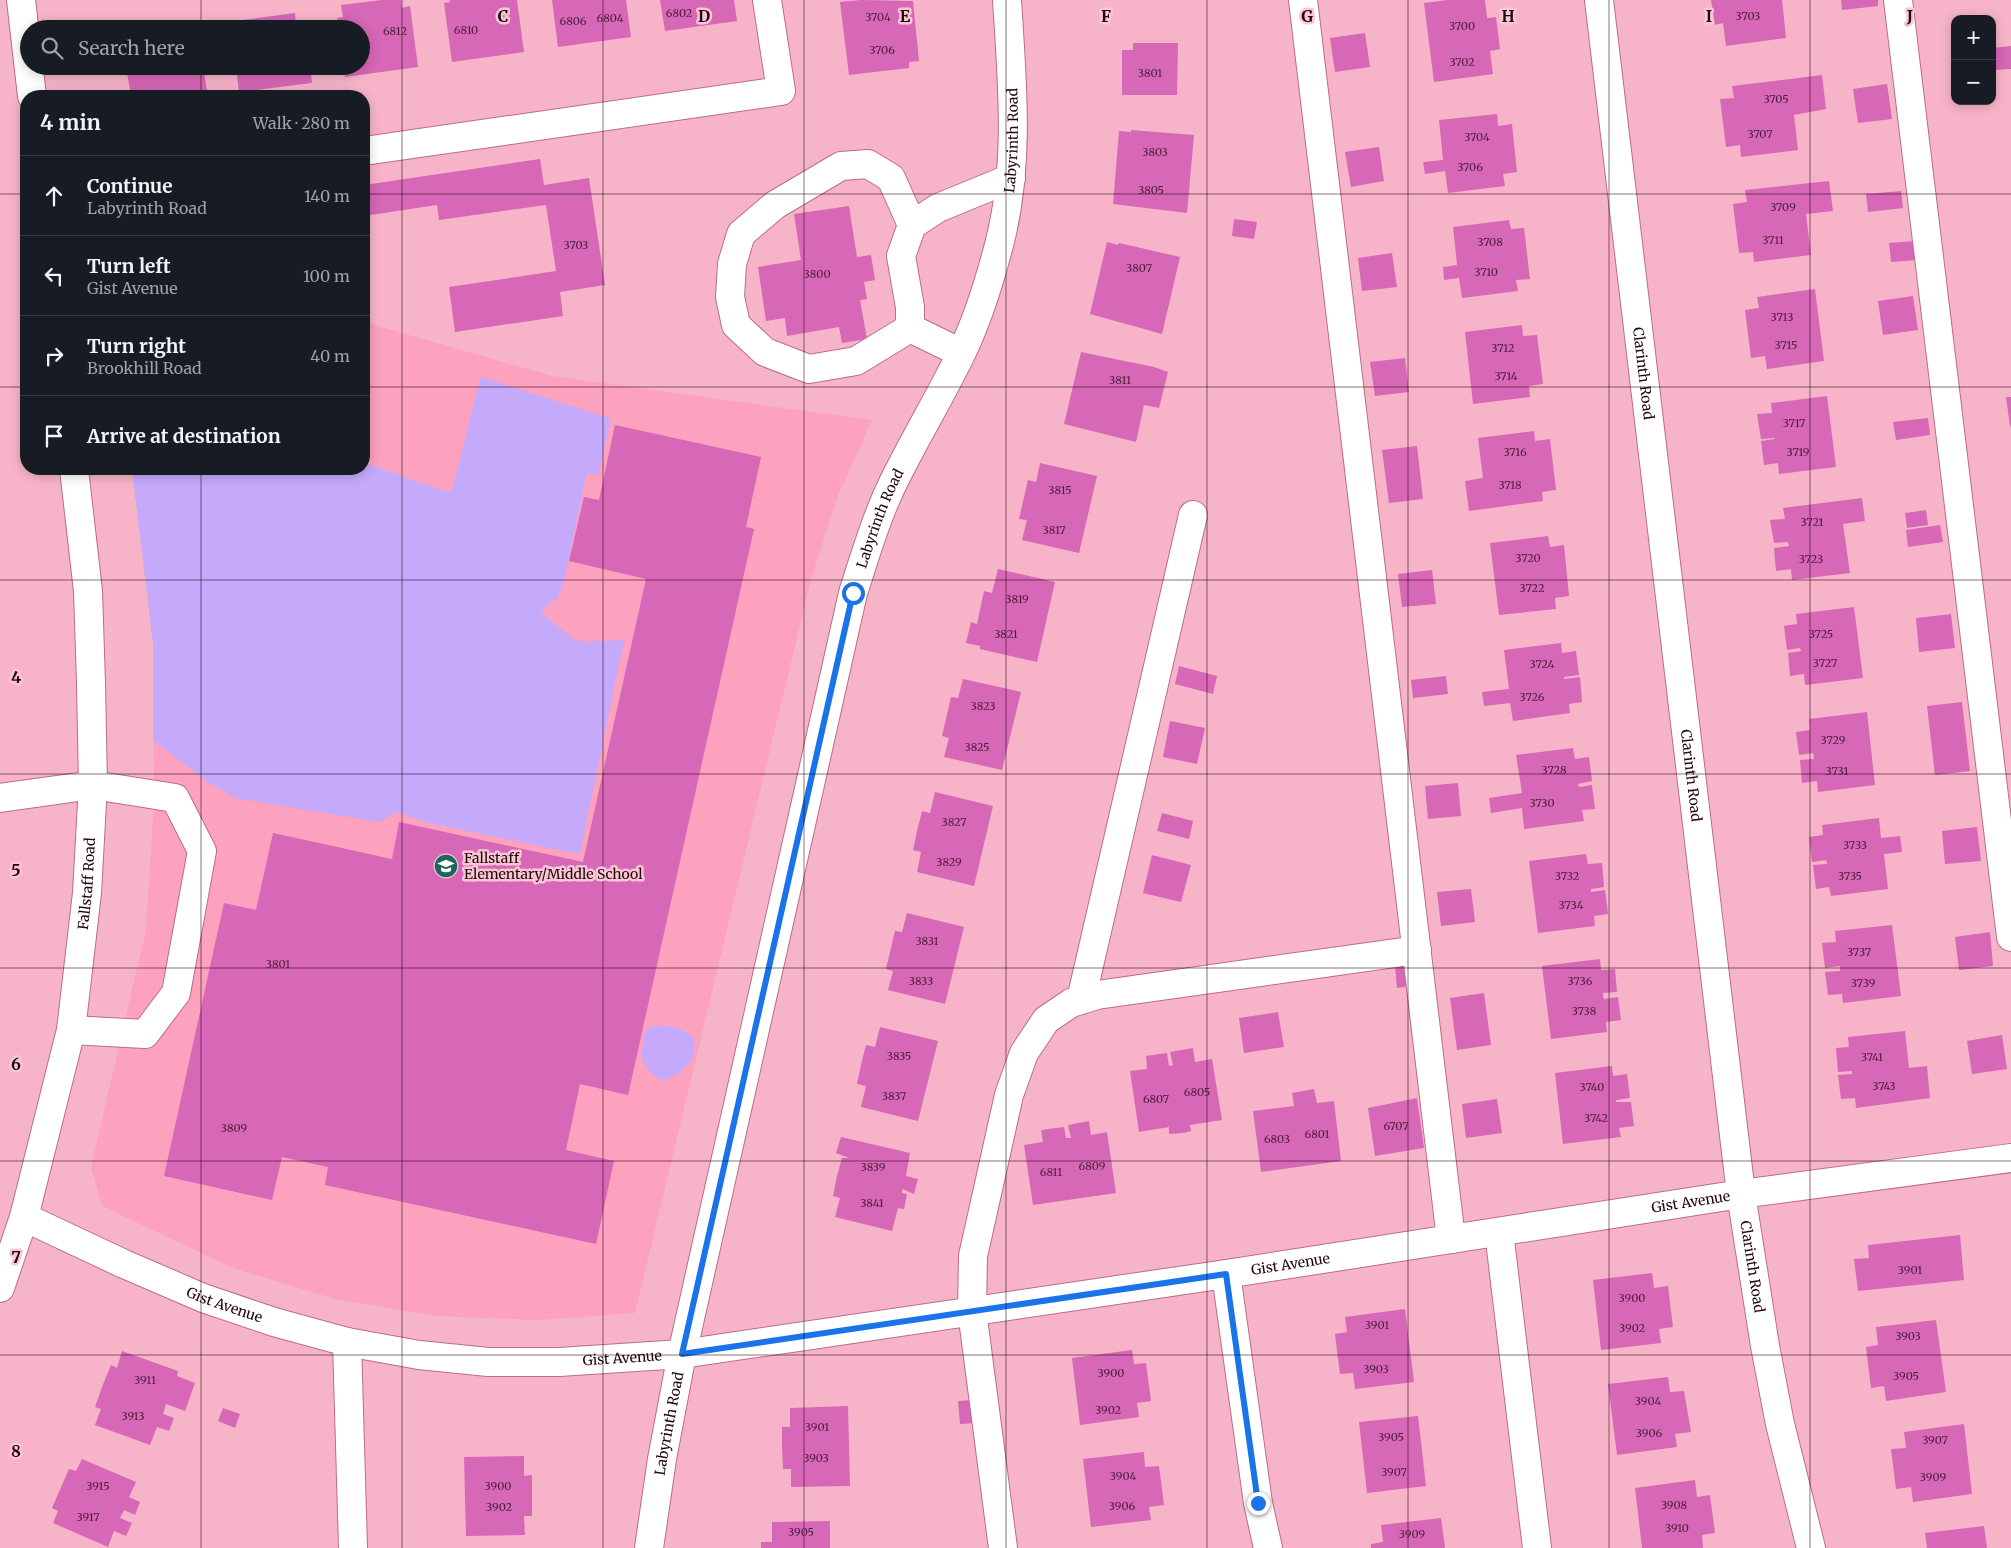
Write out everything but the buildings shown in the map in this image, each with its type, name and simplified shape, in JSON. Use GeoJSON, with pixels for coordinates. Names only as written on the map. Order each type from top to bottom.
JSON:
{"type":"FeatureCollection","features":[{"type":"Feature","properties":{"kind":"street"},"geometry":{"type":"LineString","coordinates":[[20,0],[22,20]]}},
{"type":"Feature","properties":{"kind":"street"},"geometry":{"type":"LineString","coordinates":[[370,150],[781,91],[767,0]]}},
{"type":"Feature","properties":{"kind":"street","name":"Labyrinth Road"},"geometry":{"type":"LineString","coordinates":[[649,1548],[662,1459],[682,1354],[853,593],[874,528],[897,474],[961,353],[983,299],[1000,240],[1011,178],[1014,120],[1007,0]]}},
{"type":"Feature","properties":{"kind":"street"},"geometry":{"type":"LineString","coordinates":[[1303,0],[1451,1239]]}},
{"type":"Feature","properties":{"kind":"street","name":"Clarinth Road"},"geometry":{"type":"LineString","coordinates":[[1599,0],[1742,1194],[1765,1346],[1780,1424],[1811,1548]]}},
{"type":"Feature","properties":{"kind":"street"},"geometry":{"type":"LineString","coordinates":[[1898,0],[2011,937]]}},
{"type":"Feature","properties":{"kind":"street"},"geometry":{"type":"LineString","coordinates":[[29,75],[31,90]]}},
{"type":"Feature","properties":{"kind":"street"},"geometry":{"type":"LineString","coordinates":[[910,328],[856,360],[810,369],[765,352],[736,325],[730,297],[732,264],[741,234],[776,205],[841,166],[868,164],[891,178],[912,225]]}},
{"type":"Feature","properties":{"kind":"street"},"geometry":{"type":"LineString","coordinates":[[910,328],[910,307],[901,256],[912,225],[938,208],[1011,178]]}},
{"type":"Feature","properties":{"kind":"street"},"geometry":{"type":"LineString","coordinates":[[910,328],[961,353]]}},
{"type":"Feature","properties":{"kind":"street","name":"Fallstaff Road"},"geometry":{"type":"LineString","coordinates":[[0,1288],[24,1217],[70,1030],[86,909],[93,785],[88,591],[75,475]]}},
{"type":"Feature","properties":{"kind":"street"},"geometry":{"type":"LineString","coordinates":[[1081,1000],[1193,515]]}},
{"type":"Feature","properties":{"kind":"street"},"geometry":{"type":"LineString","coordinates":[[0,798],[93,785],[175,798],[202,850],[176,993],[145,1034],[70,1030]]}},
{"type":"Feature","properties":{"kind":"street"},"geometry":{"type":"LineString","coordinates":[[1003,1548],[972,1311],[973,1256],[1009,1095],[1024,1053],[1046,1020],[1071,1003],[1097,995],[1417,950]]}},
{"type":"Feature","properties":{"kind":"street","name":"Gist Avenue"},"geometry":{"type":"LineString","coordinates":[[24,1217],[124,1264],[204,1298],[274,1322],[347,1342],[419,1356],[488,1362],[559,1362],[682,1354],[1226,1274],[1742,1194],[2011,1158]]}},
{"type":"Feature","properties":{"kind":"street"},"geometry":{"type":"LineString","coordinates":[[1499,1232],[1537,1548]]}},
{"type":"Feature","properties":{"kind":"street"},"geometry":{"type":"LineString","coordinates":[[1226,1274],[1258,1503],[1268,1548]]}},
{"type":"Feature","properties":{"kind":"street"},"geometry":{"type":"LineString","coordinates":[[347,1342],[353,1548]]}},
{"type":"Feature","properties":{"kind":"shaded area","name":"Fallstaff Elementary/Middle School"},"geometry":{"type":"Polygon","coordinates":[[[370,324],[552,376],[872,420],[837,498],[811,579],[635,1313],[539,1320],[437,1316],[335,1299],[233,1268],[102,1206],[91,1167],[146,930],[154,803],[153,643],[133,475],[370,475],[370,324]]]}},
{"type":"Feature","properties":{"kind":"shaded area"},"geometry":{"type":"Polygon","coordinates":[[[481,377],[611,419],[598,475],[587,473],[563,585],[557,599],[550,602],[541,613],[575,640],[586,642],[624,640],[580,854],[428,823],[397,812],[379,822],[235,798],[206,781],[153,740],[153,643],[133,475],[370,475],[370,465],[451,493],[481,377]]]}},
{"type":"Feature","properties":{"kind":"shaded area"},"geometry":{"type":"Polygon","coordinates":[[[654,1026],[681,1029],[694,1039],[691,1060],[683,1069],[665,1081],[653,1075],[641,1058],[645,1031],[654,1026]]]}},
{"type":"Feature","properties":{"kind":"place","name":"Fallstaff Elementary/Middle School"},"geometry":{"type":"Point","coordinates":[446,866]}},
{"type":"Feature","properties":{"kind":"route"},"geometry":{"type":"LineString","coordinates":[[853,593],[682,1354],[1226,1274],[1258,1503]]}}]}
